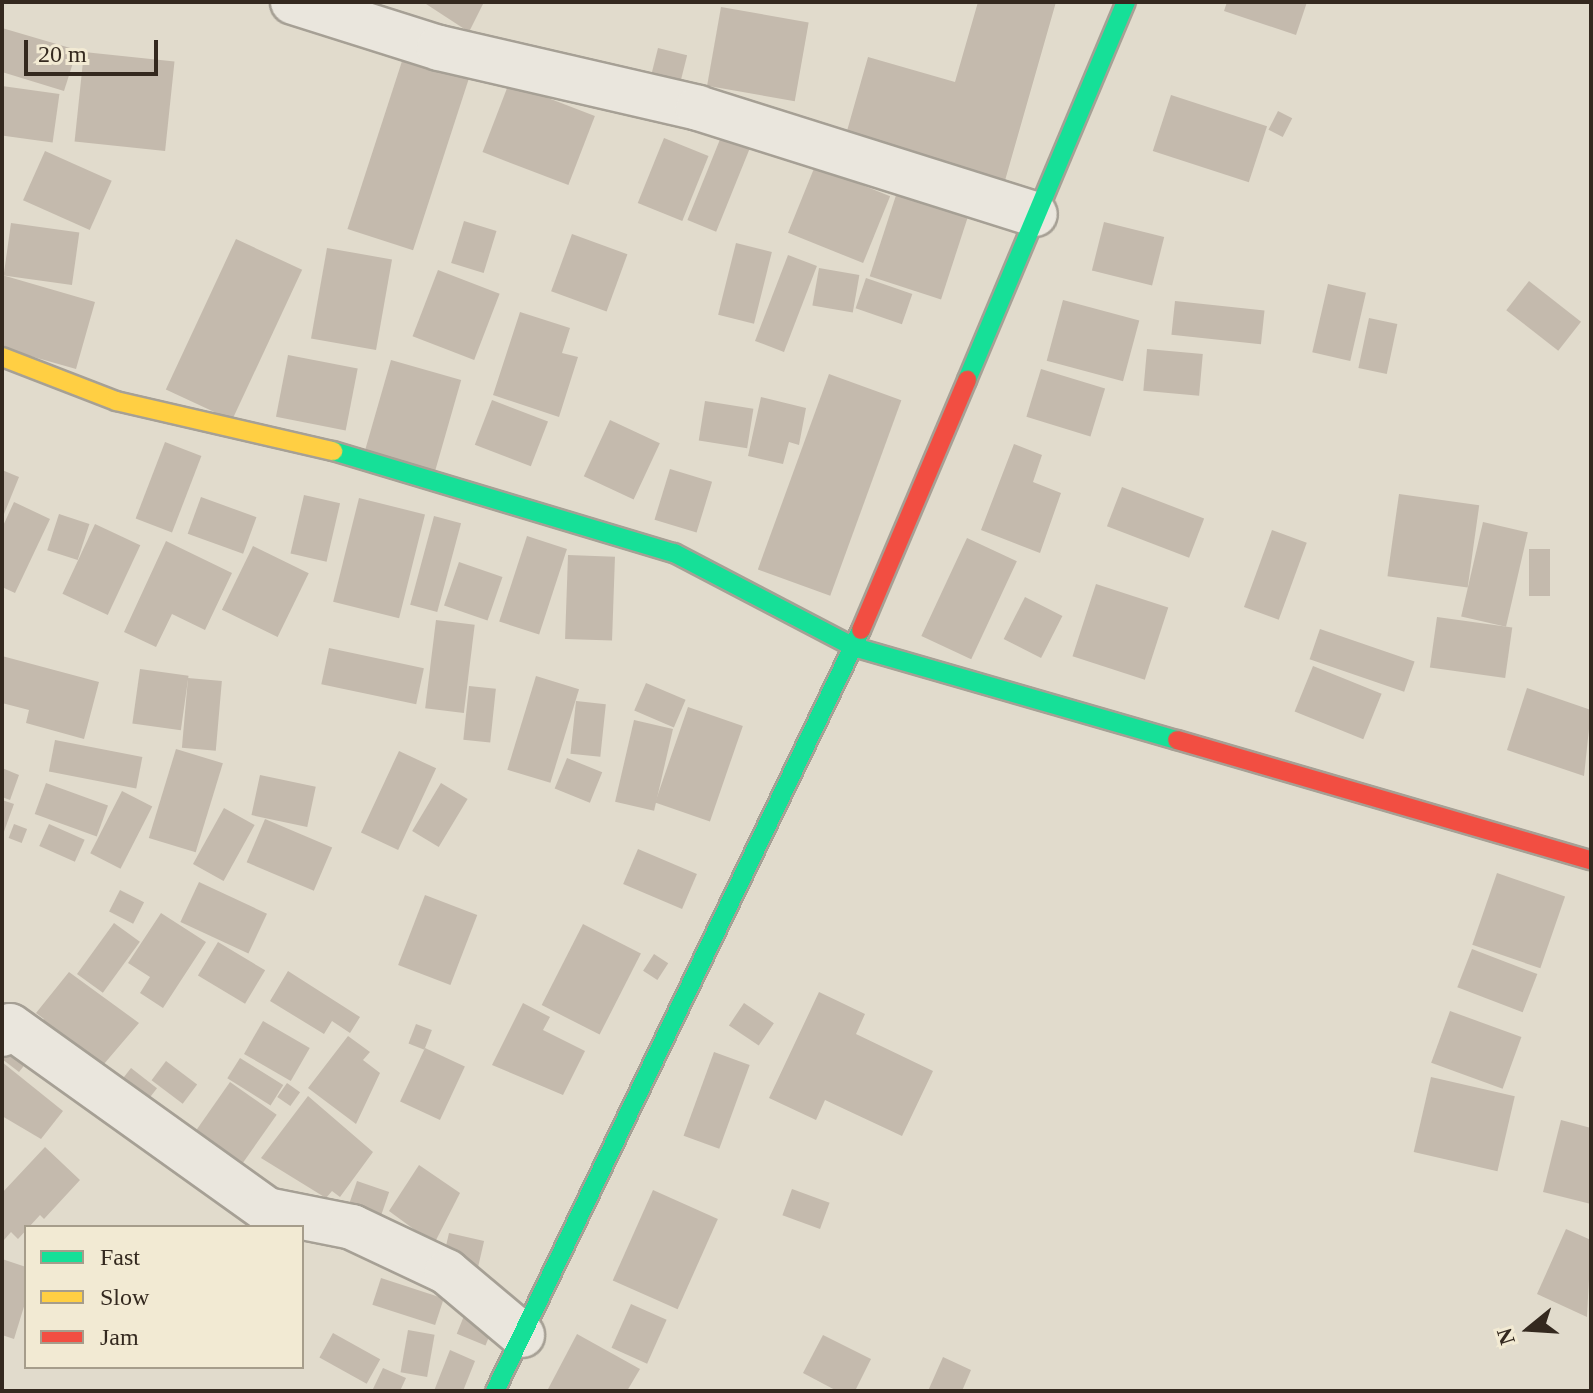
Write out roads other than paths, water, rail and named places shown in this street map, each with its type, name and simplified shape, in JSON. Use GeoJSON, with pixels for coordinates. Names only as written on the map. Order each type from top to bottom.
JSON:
{"type":"FeatureCollection","features":[{"type":"Feature","properties":{"kind":"street"},"geometry":{"type":"LineString","coordinates":[[293,2],[439,48],[698,108],[1035,214]]}},
{"type":"Feature","properties":{"kind":"street"},"geometry":{"type":"LineString","coordinates":[[495,1391],[854,647],[1126,2]]}},
{"type":"Feature","properties":{"kind":"street"},"geometry":{"type":"LineString","coordinates":[[2,357],[116,401],[392,464],[674,553],[854,647],[1591,860]]}},
{"type":"Feature","properties":{"kind":"street"},"geometry":{"type":"LineString","coordinates":[[2,1034],[10,1026],[267,1210],[352,1227],[447,1272],[522,1335]]}}]}
